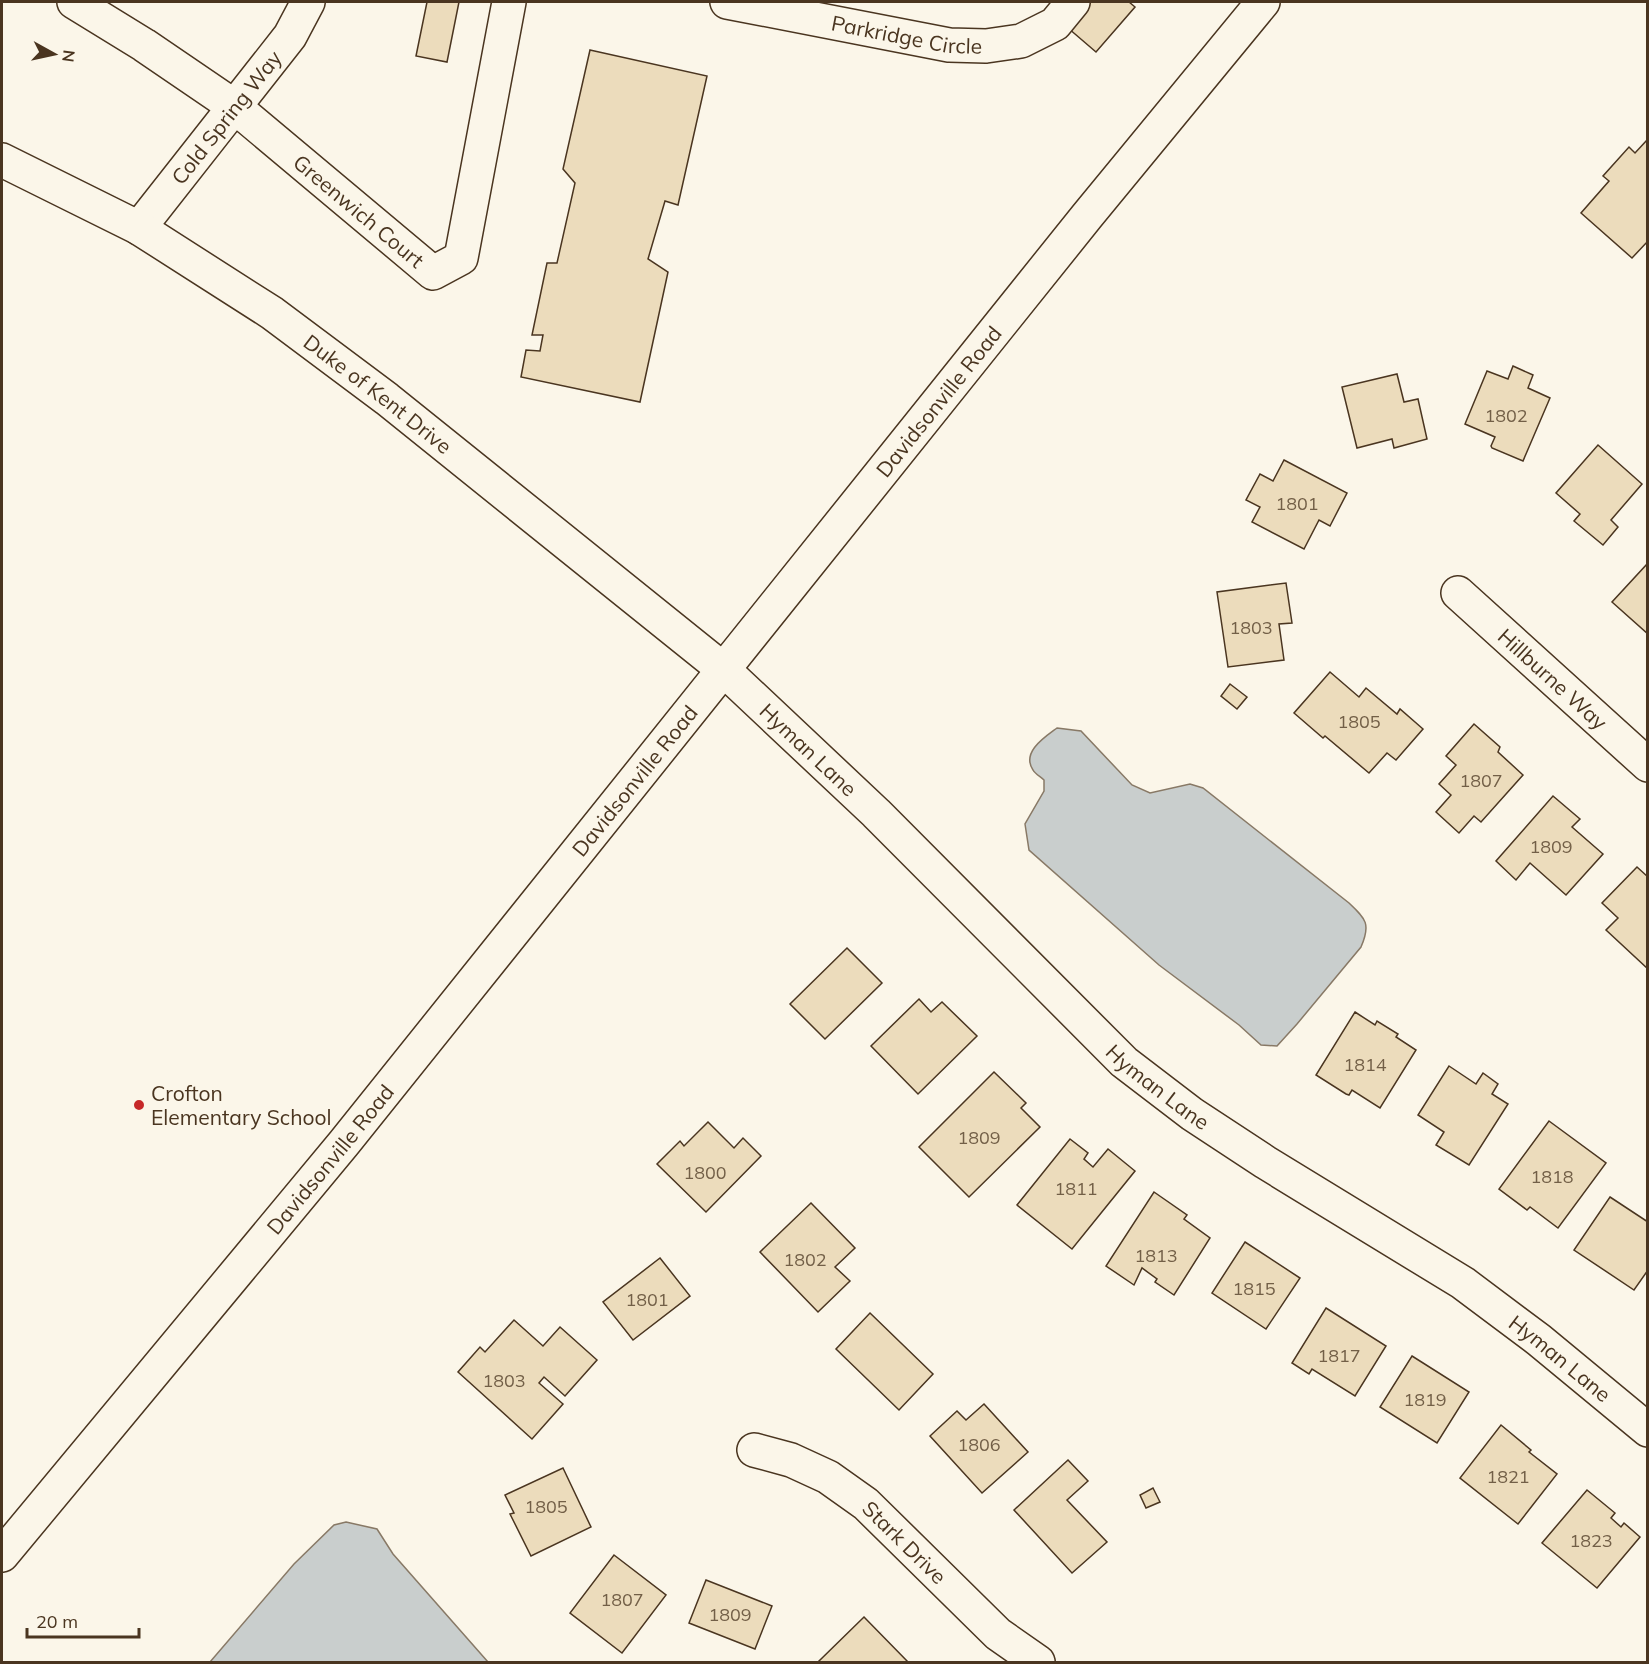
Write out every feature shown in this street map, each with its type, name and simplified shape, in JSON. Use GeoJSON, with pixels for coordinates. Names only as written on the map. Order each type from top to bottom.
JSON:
{"type":"FeatureCollection","features":[{"type":"Feature","properties":{"kind":"street","name":"Greenwich Court"},"geometry":{"type":"LineString","coordinates":[[74,2],[144,45],[235,108],[433,273],[461,258],[509,2]]}},
{"type":"Feature","properties":{"kind":"street","name":"Cold Spring Way"},"geometry":{"type":"LineString","coordinates":[[139,228],[290,36],[308,2]]}},
{"type":"Feature","properties":{"kind":"street","name":"Parkridge Circle"},"geometry":{"type":"LineString","coordinates":[[727,2],[949,45],[986,46],[1021,42],[1055,24],[1073,2]]}},
{"type":"Feature","properties":{"kind":"street","name":"Davidsonville Road"},"geometry":{"type":"LineString","coordinates":[[2,1555],[344,1143],[1086,216],[1263,2]]}},
{"type":"Feature","properties":{"kind":"street","name":"Duke of Kent Drive"},"geometry":{"type":"LineString","coordinates":[[2,160],[139,228],[272,313],[387,399],[724,670]]}},
{"type":"Feature","properties":{"kind":"street","name":"Hillburne Way"},"geometry":{"type":"LineString","coordinates":[[1458,592],[1647,765]]}},
{"type":"Feature","properties":{"kind":"street","name":"Hyman Lane"},"geometry":{"type":"LineString","coordinates":[[724,670],[876,813],[1124,1062],[1201,1120],[1463,1283],[1539,1340],[1647,1430]]}},
{"type":"Feature","properties":{"kind":"street","name":"Stark Drive"},"geometry":{"type":"LineString","coordinates":[[754,1450],[791,1460],[828,1477],[866,1504],[998,1634],[1038,1662]]}},
{"type":"Feature","properties":{"kind":"shaded area"},"geometry":{"type":"Polygon","coordinates":[[[1057,728],[1081,731],[1132,785],[1150,793],[1190,784],[1203,788],[1349,903],[1363,918],[1366,933],[1361,947],[1277,1046],[1261,1045],[1239,1025],[1159,965],[1029,850],[1025,824],[1044,791],[1044,780],[1033,770],[1030,757],[1036,746],[1057,728]]]}},
{"type":"Feature","properties":{"kind":"shaded area"},"geometry":{"type":"Polygon","coordinates":[[[346,1522],[377,1529],[393,1554],[488,1662],[210,1662],[294,1564],[334,1525],[346,1522]]]}},
{"type":"Feature","properties":{"kind":"building"},"geometry":{"type":"Polygon","coordinates":[[[427,2],[459,2],[447,62],[416,56],[427,2]]]}},
{"type":"Feature","properties":{"kind":"building"},"geometry":{"type":"Polygon","coordinates":[[[1091,2],[1129,2],[1135,7],[1096,52],[1068,28],[1091,2]]]}},
{"type":"Feature","properties":{"kind":"building"},"geometry":{"type":"Polygon","coordinates":[[[590,50],[707,76],[678,205],[665,201],[648,259],[668,272],[640,402],[521,377],[526,350],[540,351],[543,335],[532,335],[547,263],[557,263],[575,183],[563,169],[590,50]]]}},
{"type":"Feature","properties":{"kind":"building"},"geometry":{"type":"Polygon","coordinates":[[[1648,139],[1648,241],[1632,258],[1581,213],[1609,181],[1603,176],[1629,147],[1635,153],[1648,139]]]}},
{"type":"Feature","properties":{"kind":"building"},"geometry":{"type":"Polygon","coordinates":[[[1513,366],[1533,375],[1528,388],[1550,398],[1523,461],[1492,448],[1495,437],[1465,424],[1487,371],[1508,379],[1513,366]]]}},
{"type":"Feature","properties":{"kind":"building"},"geometry":{"type":"Polygon","coordinates":[[[1397,374],[1404,402],[1418,399],[1427,439],[1394,448],[1392,439],[1357,448],[1342,387],[1397,374]]]}},
{"type":"Feature","properties":{"kind":"building"},"geometry":{"type":"Polygon","coordinates":[[[1598,445],[1642,484],[1611,520],[1618,527],[1603,545],[1574,521],[1580,514],[1556,493],[1598,445]]]}},
{"type":"Feature","properties":{"kind":"building"},"geometry":{"type":"Polygon","coordinates":[[[1284,460],[1347,493],[1330,526],[1319,520],[1304,549],[1252,522],[1260,507],[1246,500],[1260,474],[1273,481],[1284,460]]]}},
{"type":"Feature","properties":{"kind":"building"},"geometry":{"type":"Polygon","coordinates":[[[1648,563],[1648,634],[1612,602],[1648,563]]]}},
{"type":"Feature","properties":{"kind":"building"},"geometry":{"type":"Polygon","coordinates":[[[1286,583],[1292,623],[1279,624],[1284,660],[1228,667],[1217,592],[1286,583]]]}},
{"type":"Feature","properties":{"kind":"building"},"geometry":{"type":"Polygon","coordinates":[[[1330,672],[1359,697],[1366,688],[1397,714],[1400,709],[1423,729],[1396,760],[1387,753],[1369,773],[1294,713],[1330,672]]]}},
{"type":"Feature","properties":{"kind":"building"},"geometry":{"type":"Polygon","coordinates":[[[1230,684],[1247,697],[1237,709],[1221,696],[1230,684]]]}},
{"type":"Feature","properties":{"kind":"building"},"geometry":{"type":"Polygon","coordinates":[[[1474,724],[1500,747],[1498,752],[1523,775],[1481,822],[1474,816],[1459,833],[1436,812],[1451,795],[1439,784],[1456,765],[1446,756],[1474,724]]]}},
{"type":"Feature","properties":{"kind":"building"},"geometry":{"type":"Polygon","coordinates":[[[1553,796],[1580,819],[1572,827],[1603,854],[1566,895],[1530,863],[1516,880],[1496,861],[1553,796]]]}},
{"type":"Feature","properties":{"kind":"building"},"geometry":{"type":"Polygon","coordinates":[[[1637,867],[1648,877],[1648,969],[1606,930],[1618,918],[1602,903],[1637,867]]]}},
{"type":"Feature","properties":{"kind":"building"},"geometry":{"type":"Polygon","coordinates":[[[847,948],[882,983],[825,1039],[790,1004],[847,948]]]}},
{"type":"Feature","properties":{"kind":"building"},"geometry":{"type":"Polygon","coordinates":[[[919,999],[931,1012],[942,1002],[977,1036],[918,1094],[871,1046],[919,999]]]}},
{"type":"Feature","properties":{"kind":"building"},"geometry":{"type":"Polygon","coordinates":[[[1355,1012],[1375,1025],[1377,1021],[1398,1034],[1396,1037],[1416,1050],[1380,1108],[1352,1090],[1349,1095],[1346,1094],[1316,1075],[1355,1012]]]}},
{"type":"Feature","properties":{"kind":"building"},"geometry":{"type":"Polygon","coordinates":[[[1449,1066],[1476,1084],[1483,1073],[1498,1084],[1492,1094],[1508,1104],[1469,1165],[1436,1145],[1444,1132],[1418,1115],[1449,1066]]]}},
{"type":"Feature","properties":{"kind":"building"},"geometry":{"type":"Polygon","coordinates":[[[994,1072],[1026,1103],[1021,1108],[1040,1127],[969,1197],[919,1147],[994,1072]]]}},
{"type":"Feature","properties":{"kind":"building"},"geometry":{"type":"Polygon","coordinates":[[[1549,1121],[1606,1163],[1558,1228],[1530,1207],[1527,1210],[1499,1189],[1549,1121]]]}},
{"type":"Feature","properties":{"kind":"building"},"geometry":{"type":"Polygon","coordinates":[[[708,1122],[734,1148],[743,1138],[761,1156],[706,1212],[657,1164],[680,1141],[684,1146],[708,1122]]]}},
{"type":"Feature","properties":{"kind":"building"},"geometry":{"type":"Polygon","coordinates":[[[1070,1139],[1088,1153],[1084,1159],[1093,1167],[1108,1149],[1135,1171],[1072,1249],[1017,1205],[1070,1139]]]}},
{"type":"Feature","properties":{"kind":"building"},"geometry":{"type":"Polygon","coordinates":[[[1154,1192],[1187,1215],[1184,1219],[1210,1238],[1174,1295],[1155,1282],[1157,1279],[1142,1268],[1134,1285],[1106,1266],[1154,1192]]]}},
{"type":"Feature","properties":{"kind":"building"},"geometry":{"type":"Polygon","coordinates":[[[1610,1197],[1648,1222],[1648,1270],[1634,1290],[1574,1250],[1610,1197]]]}},
{"type":"Feature","properties":{"kind":"building"},"geometry":{"type":"Polygon","coordinates":[[[811,1203],[855,1248],[835,1267],[850,1281],[818,1312],[760,1252],[811,1203]]]}},
{"type":"Feature","properties":{"kind":"building"},"geometry":{"type":"Polygon","coordinates":[[[1245,1242],[1300,1278],[1266,1329],[1212,1293],[1245,1242]]]}},
{"type":"Feature","properties":{"kind":"building"},"geometry":{"type":"Polygon","coordinates":[[[660,1258],[690,1296],[633,1340],[603,1302],[660,1258]]]}},
{"type":"Feature","properties":{"kind":"building"},"geometry":{"type":"Polygon","coordinates":[[[1326,1308],[1386,1346],[1355,1396],[1312,1369],[1309,1374],[1292,1363],[1326,1308]]]}},
{"type":"Feature","properties":{"kind":"building"},"geometry":{"type":"Polygon","coordinates":[[[870,1313],[933,1374],[899,1410],[836,1349],[870,1313]]]}},
{"type":"Feature","properties":{"kind":"building"},"geometry":{"type":"Polygon","coordinates":[[[514,1320],[543,1346],[560,1327],[597,1360],[565,1396],[544,1377],[539,1383],[563,1404],[532,1439],[458,1372],[480,1347],[485,1352],[514,1320]]]}},
{"type":"Feature","properties":{"kind":"building"},"geometry":{"type":"Polygon","coordinates":[[[1412,1356],[1469,1392],[1437,1443],[1380,1407],[1412,1356]]]}},
{"type":"Feature","properties":{"kind":"building"},"geometry":{"type":"Polygon","coordinates":[[[984,1404],[1028,1452],[982,1493],[930,1436],[957,1411],[966,1420],[984,1404]]]}},
{"type":"Feature","properties":{"kind":"building"},"geometry":{"type":"Polygon","coordinates":[[[1501,1425],[1531,1450],[1529,1452],[1557,1474],[1518,1524],[1460,1478],[1501,1425]]]}},
{"type":"Feature","properties":{"kind":"building"},"geometry":{"type":"Polygon","coordinates":[[[1068,1460],[1088,1481],[1067,1500],[1107,1542],[1072,1573],[1014,1510],[1068,1460]]]}},
{"type":"Feature","properties":{"kind":"building"},"geometry":{"type":"Polygon","coordinates":[[[563,1468],[591,1527],[531,1556],[510,1514],[514,1513],[505,1495],[563,1468]]]}},
{"type":"Feature","properties":{"kind":"building"},"geometry":{"type":"Polygon","coordinates":[[[1153,1488],[1160,1502],[1146,1508],[1140,1495],[1153,1488]]]}},
{"type":"Feature","properties":{"kind":"building"},"geometry":{"type":"Polygon","coordinates":[[[1587,1490],[1615,1513],[1611,1518],[1621,1527],[1624,1523],[1640,1537],[1597,1588],[1542,1543],[1587,1490]]]}},
{"type":"Feature","properties":{"kind":"building"},"geometry":{"type":"Polygon","coordinates":[[[614,1555],[666,1595],[622,1653],[570,1613],[614,1555]]]}},
{"type":"Feature","properties":{"kind":"building"},"geometry":{"type":"Polygon","coordinates":[[[706,1580],[772,1606],[755,1649],[689,1623],[706,1580]]]}},
{"type":"Feature","properties":{"kind":"building"},"geometry":{"type":"Polygon","coordinates":[[[864,1617],[908,1662],[818,1662],[864,1617]]]}},
{"type":"Feature","properties":{"kind":"place","name":"Crofton Elementary School"},"geometry":{"type":"Point","coordinates":[139,1105]}}]}
